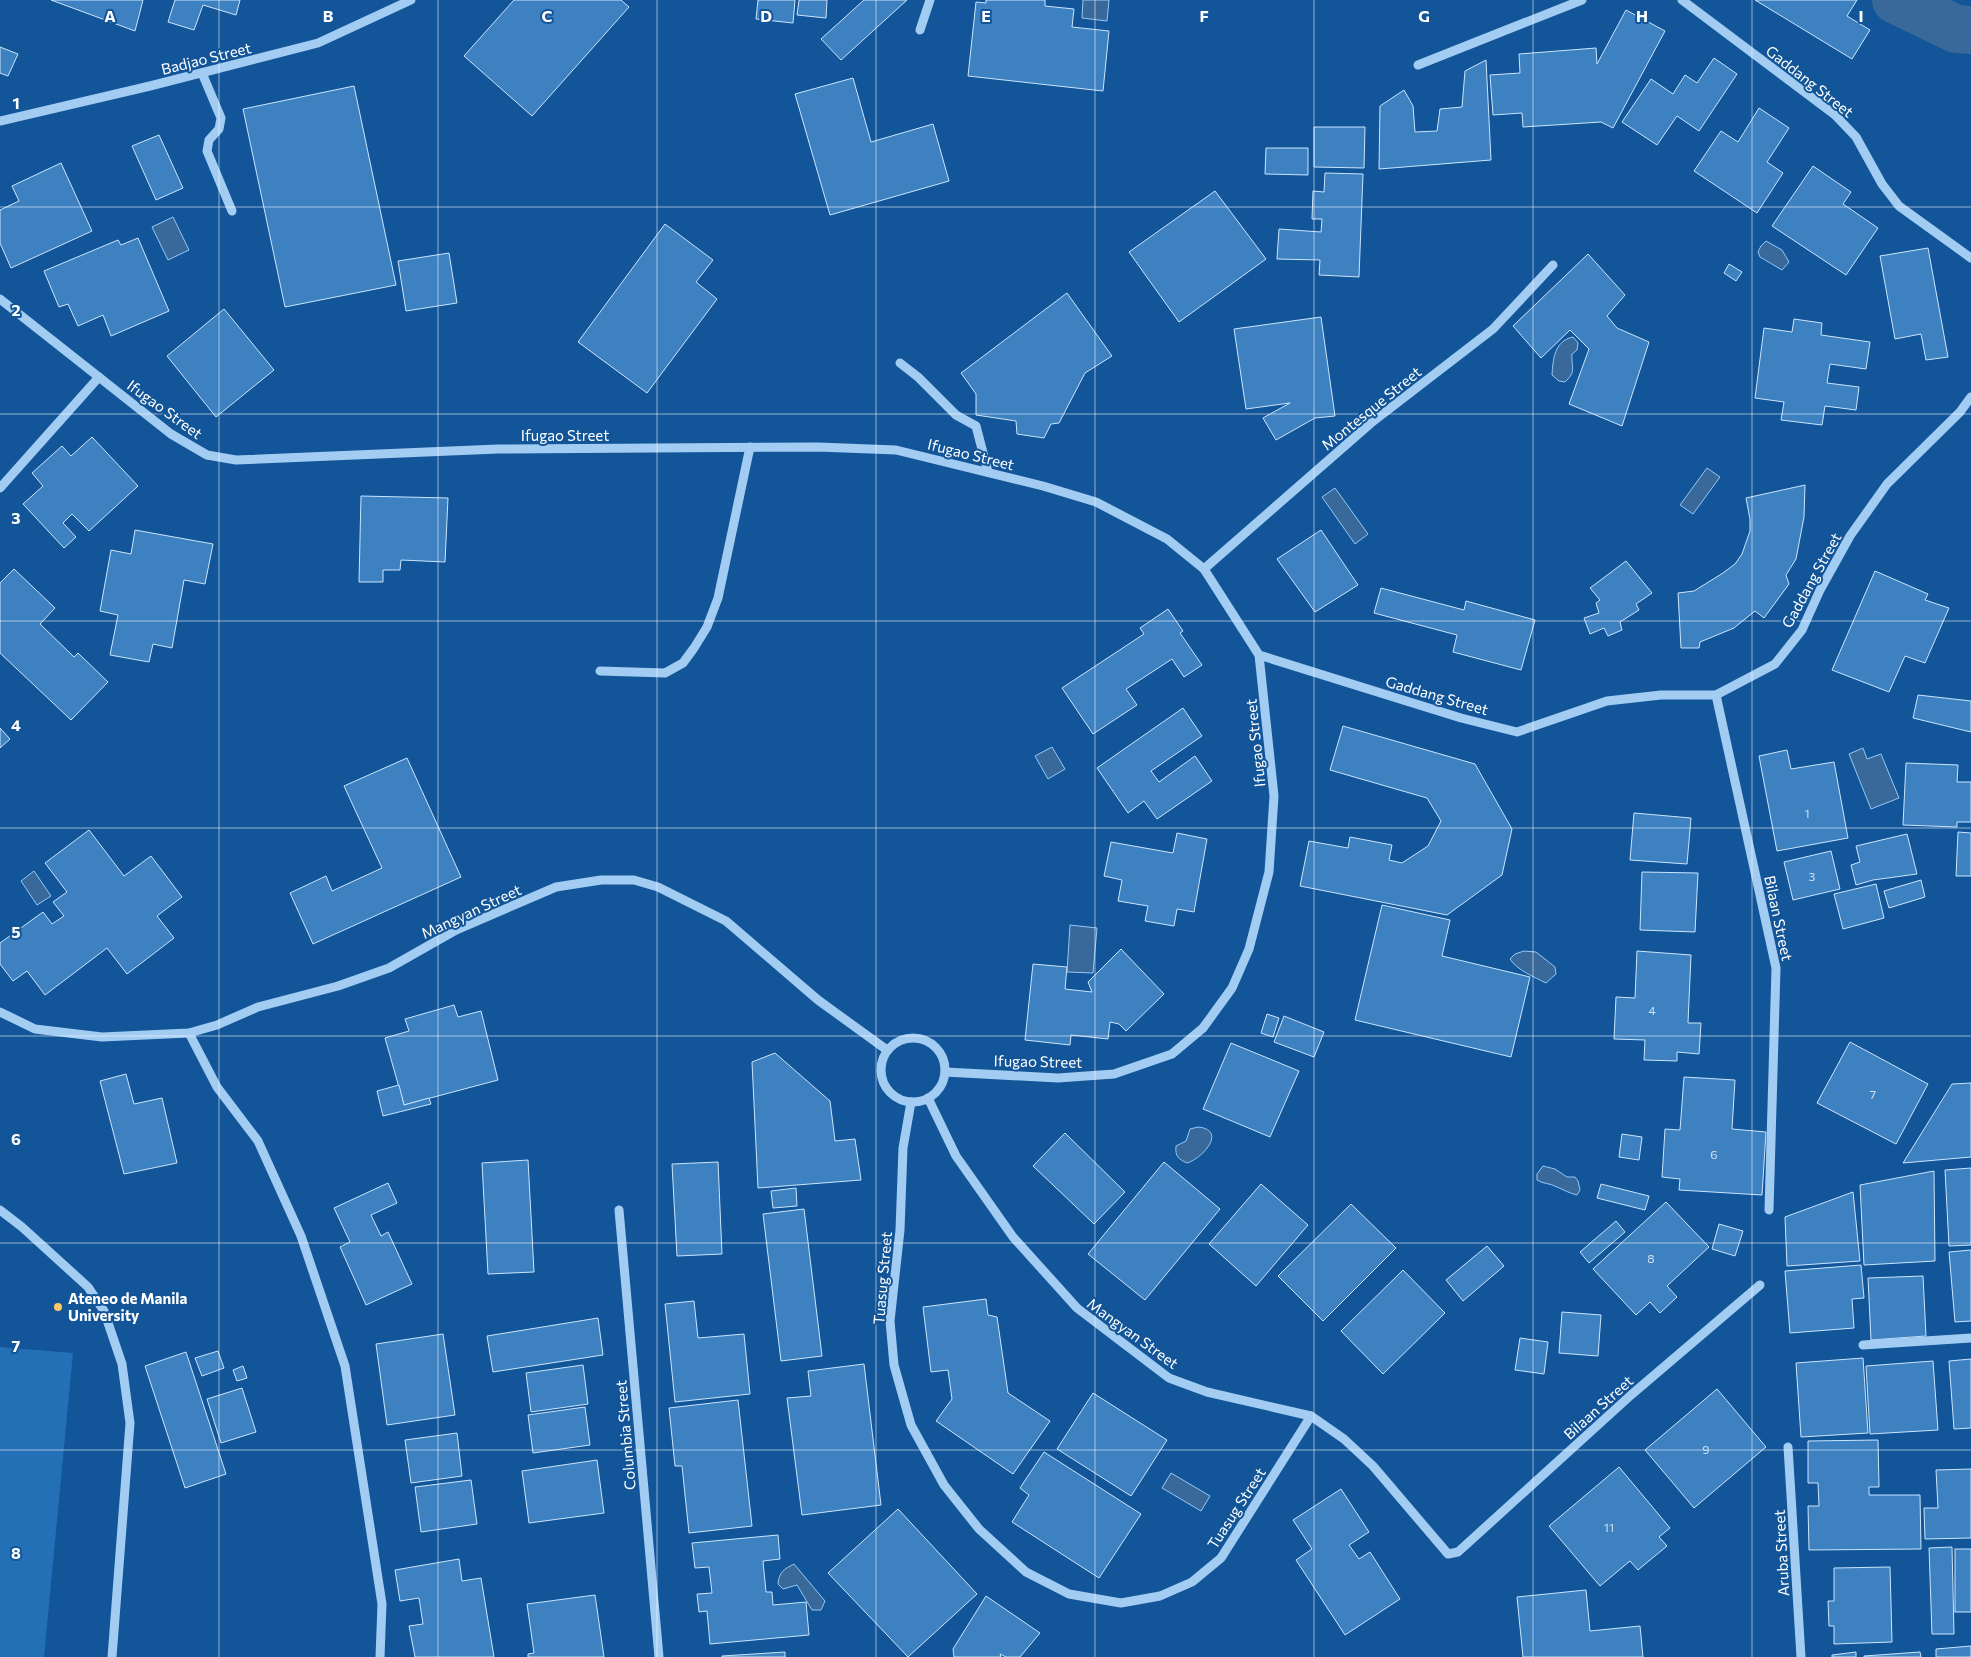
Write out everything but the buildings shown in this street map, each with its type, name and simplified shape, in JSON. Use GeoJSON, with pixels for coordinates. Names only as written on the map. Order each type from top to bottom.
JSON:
{"type":"FeatureCollection","features":[{"type":"Feature","properties":{"kind":"street","name":"Badjao Street"},"geometry":{"type":"LineString","coordinates":[[0,121],[202,73],[318,43],[411,0]]}},
{"type":"Feature","properties":{"kind":"street"},"geometry":{"type":"LineString","coordinates":[[920,30],[930,0]]}},
{"type":"Feature","properties":{"kind":"street"},"geometry":{"type":"LineString","coordinates":[[1418,65],[1582,0]]}},
{"type":"Feature","properties":{"kind":"street","name":"Gaddang Street"},"geometry":{"type":"LineString","coordinates":[[1682,0],[1835,115],[1856,137],[1882,184],[1899,206],[1971,258]]}},
{"type":"Feature","properties":{"kind":"street"},"geometry":{"type":"LineString","coordinates":[[202,73],[221,118],[219,128],[209,140],[207,151],[232,211]]}},
{"type":"Feature","properties":{"kind":"street","name":"Montesque Street"},"geometry":{"type":"LineString","coordinates":[[1204,569],[1370,423],[1493,329],[1553,265]]}},
{"type":"Feature","properties":{"kind":"street","name":"Ifugao Street"},"geometry":{"type":"LineString","coordinates":[[0,299],[171,434],[207,455],[236,460],[498,449],[818,447],[896,450],[988,472],[1096,502],[1167,539],[1204,569],[1259,655],[1274,796],[1269,872],[1249,949],[1232,988],[1203,1028],[1172,1054],[1114,1074],[1058,1078],[945,1072]]}},
{"type":"Feature","properties":{"kind":"street"},"geometry":{"type":"LineString","coordinates":[[900,363],[918,377],[956,415],[976,426],[988,472]]}},
{"type":"Feature","properties":{"kind":"street"},"geometry":{"type":"LineString","coordinates":[[0,488],[99,377]]}},
{"type":"Feature","properties":{"kind":"street","name":"Gaddang Street"},"geometry":{"type":"LineString","coordinates":[[1259,655],[1461,718],[1518,732],[1606,701],[1661,696],[1716,695],[1775,664],[1802,630],[1820,590],[1850,536],[1887,484],[1960,412],[1971,397]]}},
{"type":"Feature","properties":{"kind":"street"},"geometry":{"type":"LineString","coordinates":[[600,671],[665,673],[683,663],[694,648],[707,627],[718,598],[750,447]]}},
{"type":"Feature","properties":{"kind":"street","name":"Bilaan Street"},"geometry":{"type":"LineString","coordinates":[[1716,695],[1776,968],[1768,1210]]}},
{"type":"Feature","properties":{"kind":"street","name":"Mangyan Street"},"geometry":{"type":"LineString","coordinates":[[0,1012],[36,1029],[102,1037],[189,1033],[217,1025],[258,1007],[338,986],[389,968],[456,930],[556,887],[601,880],[634,880],[658,887],[726,921],[818,1000],[887,1050]]}},
{"type":"Feature","properties":{"kind":"street"},"geometry":{"type":"LineString","coordinates":[[189,1033],[217,1087],[258,1141],[301,1236],[345,1366],[382,1604],[380,1657]]}},
{"type":"Feature","properties":{"kind":"street"},"geometry":{"type":"LineString","coordinates":[[904,1039],[924,1040],[940,1052],[944,1061],[945,1072],[937,1092],[928,1098],[911,1102],[893,1095],[882,1078],[882,1059],[887,1050],[895,1043],[904,1039]]}},
{"type":"Feature","properties":{"kind":"street","name":"Mangyan Street"},"geometry":{"type":"LineString","coordinates":[[928,1098],[956,1156],[1001,1221],[1077,1308],[1169,1378],[1207,1392],[1311,1416],[1344,1439],[1373,1466],[1446,1554],[1450,1555],[1458,1552]]}},
{"type":"Feature","properties":{"kind":"street","name":"Tuasug Street"},"geometry":{"type":"LineString","coordinates":[[911,1102],[903,1148],[900,1230],[890,1321],[894,1365],[911,1424],[944,1485],[979,1529],[1026,1572],[1069,1594],[1121,1603],[1160,1596],[1192,1582],[1221,1558],[1311,1416]]}},
{"type":"Feature","properties":{"kind":"street"},"geometry":{"type":"LineString","coordinates":[[0,1210],[22,1227],[88,1287],[104,1311],[122,1364],[130,1423],[112,1657]]}},
{"type":"Feature","properties":{"kind":"street","name":"Columbia Street"},"geometry":{"type":"LineString","coordinates":[[619,1210],[659,1657]]}},
{"type":"Feature","properties":{"kind":"street","name":"Bilaan Street"},"geometry":{"type":"LineString","coordinates":[[1458,1552],[1631,1394],[1760,1285]]}},
{"type":"Feature","properties":{"kind":"street"},"geometry":{"type":"LineString","coordinates":[[1863,1345],[1971,1338]]}},
{"type":"Feature","properties":{"kind":"street","name":"Aruba Street"},"geometry":{"type":"LineString","coordinates":[[1788,1447],[1801,1657]]}},
{"type":"Feature","properties":{"kind":"shaded area"},"geometry":{"type":"Polygon","coordinates":[[[1083,0],[1109,0],[1107,21],[1082,18],[1083,0]]]}},
{"type":"Feature","properties":{"kind":"shaded area"},"geometry":{"type":"Polygon","coordinates":[[[173,217],[189,250],[168,260],[152,227],[173,217]]]}},
{"type":"Feature","properties":{"kind":"shaded area"},"geometry":{"type":"Polygon","coordinates":[[[1766,241],[1782,250],[1789,262],[1782,270],[1760,257],[1758,252],[1766,241]]]}},
{"type":"Feature","properties":{"kind":"shaded area"},"geometry":{"type":"Polygon","coordinates":[[[1573,337],[1578,343],[1577,350],[1572,354],[1573,369],[1565,382],[1559,381],[1552,375],[1556,352],[1562,343],[1573,337]]]}},
{"type":"Feature","properties":{"kind":"shaded area"},"geometry":{"type":"Polygon","coordinates":[[[1707,468],[1720,477],[1693,514],[1680,505],[1707,468]]]}},
{"type":"Feature","properties":{"kind":"shaded area"},"geometry":{"type":"Polygon","coordinates":[[[1335,488],[1368,534],[1355,544],[1322,497],[1335,488]]]}},
{"type":"Feature","properties":{"kind":"shaded area"},"geometry":{"type":"Polygon","coordinates":[[[1052,747],[1065,769],[1048,779],[1035,756],[1052,747]]]}},
{"type":"Feature","properties":{"kind":"shaded area"},"geometry":{"type":"Polygon","coordinates":[[[1863,748],[1867,759],[1881,754],[1899,798],[1871,809],[1849,754],[1863,748]]]}},
{"type":"Feature","properties":{"kind":"shaded area"},"geometry":{"type":"Polygon","coordinates":[[[34,871],[51,896],[37,905],[21,881],[34,871]]]}},
{"type":"Feature","properties":{"kind":"shaded area"},"geometry":{"type":"Polygon","coordinates":[[[1070,925],[1097,928],[1093,973],[1067,972],[1070,925]]]}},
{"type":"Feature","properties":{"kind":"shaded area"},"geometry":{"type":"Polygon","coordinates":[[[1524,951],[1536,952],[1555,967],[1556,974],[1546,983],[1521,970],[1510,959],[1515,954],[1524,951]]]}},
{"type":"Feature","properties":{"kind":"shaded area"},"geometry":{"type":"Polygon","coordinates":[[[1198,1127],[1207,1129],[1211,1133],[1212,1139],[1205,1151],[1187,1163],[1178,1157],[1176,1146],[1186,1141],[1190,1129],[1198,1127]]]}},
{"type":"Feature","properties":{"kind":"shaded area"},"geometry":{"type":"Polygon","coordinates":[[[1543,1166],[1555,1169],[1567,1177],[1575,1177],[1580,1190],[1577,1195],[1537,1180],[1537,1174],[1543,1166]]]}},
{"type":"Feature","properties":{"kind":"shaded area"},"geometry":{"type":"Polygon","coordinates":[[[0,1347],[73,1353],[44,1657],[0,1657],[0,1347]]]}},
{"type":"Feature","properties":{"kind":"shaded area"},"geometry":{"type":"Polygon","coordinates":[[[1171,1473],[1210,1496],[1201,1511],[1162,1488],[1171,1473]]]}},
{"type":"Feature","properties":{"kind":"shaded area"},"geometry":{"type":"Polygon","coordinates":[[[794,1564],[825,1601],[821,1610],[812,1610],[797,1585],[783,1589],[778,1584],[783,1571],[794,1564]]]}},
{"type":"Feature","properties":{"kind":"waterway"},"geometry":{"type":"LineString","coordinates":[[1896,0],[1956,29],[1971,30]]}},
{"type":"Feature","properties":{"kind":"place","name":"Ateneo de Manila University"},"geometry":{"type":"Point","coordinates":[58,1307]}}]}
